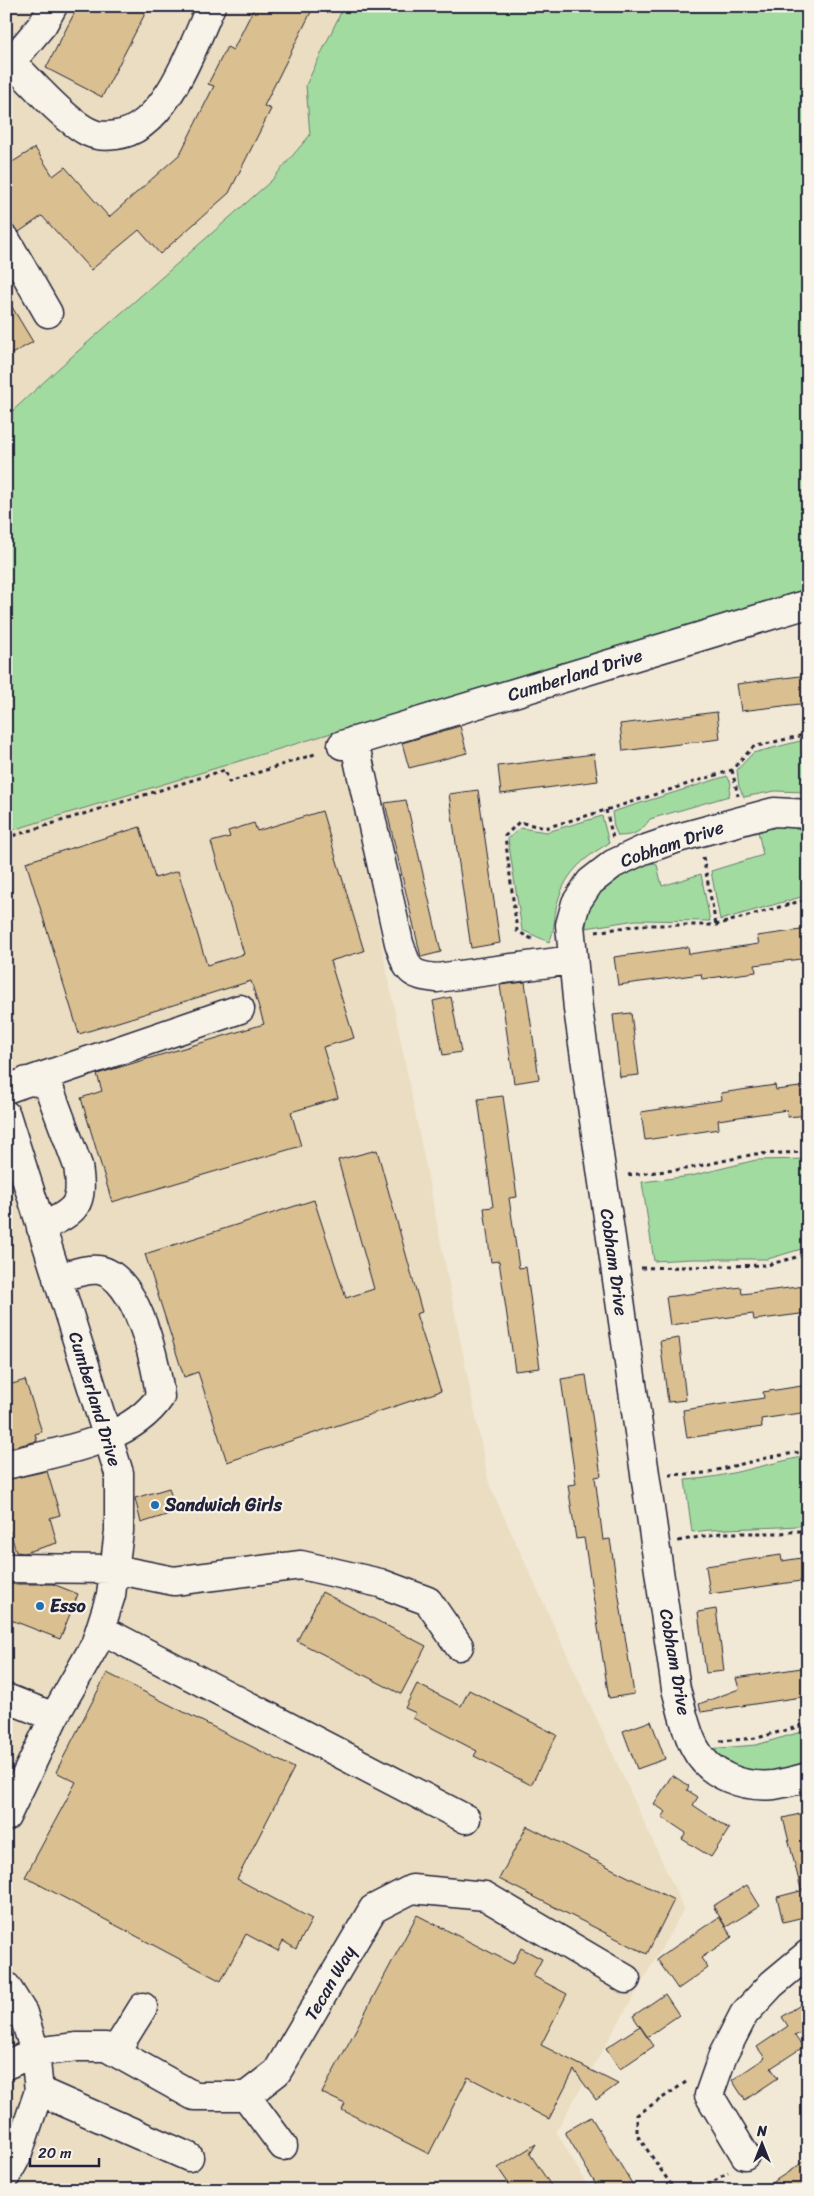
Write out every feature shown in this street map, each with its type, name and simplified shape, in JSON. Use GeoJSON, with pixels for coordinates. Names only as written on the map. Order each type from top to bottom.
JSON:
{"type":"FeatureCollection","features":[{"type":"Feature","properties":{"kind":"street"},"geometry":{"type":"LineString","coordinates":[[53,6],[43,24],[9,65],[81,128],[101,137],[129,134],[150,118],[169,96],[211,6]]}},
{"type":"Feature","properties":{"kind":"street"},"geometry":{"type":"LineString","coordinates":[[6,240],[48,313]]}},
{"type":"Feature","properties":{"kind":"street","name":"Cumberland Drive"},"geometry":{"type":"LineString","coordinates":[[348,743],[808,604]]}},
{"type":"Feature","properties":{"kind":"street"},"geometry":{"type":"LineString","coordinates":[[348,743],[399,943],[408,968],[419,976],[437,978],[572,948]]}},
{"type":"Feature","properties":{"kind":"street","name":"Cobham Drive"},"geometry":{"type":"LineString","coordinates":[[808,814],[774,812],[643,850],[613,864],[590,882],[576,903],[570,925],[602,1178],[676,1689],[692,1742],[706,1764],[724,1777],[747,1783],[772,1785],[808,1778]]}},
{"type":"Feature","properties":{"kind":"street"},"geometry":{"type":"LineString","coordinates":[[17,1085],[240,1009]]}},
{"type":"Feature","properties":{"kind":"street"},"geometry":{"type":"LineString","coordinates":[[17,1085],[39,1082],[48,1088],[78,1166],[80,1195],[77,1206],[66,1215],[42,1228]]}},
{"type":"Feature","properties":{"kind":"street","name":"Cumberland Drive"},"geometry":{"type":"LineString","coordinates":[[6,1115],[119,1473],[119,1530],[111,1595],[95,1645],[54,1717],[6,1817]]}},
{"type":"Feature","properties":{"kind":"street"},"geometry":{"type":"LineString","coordinates":[[6,1465],[107,1438],[151,1410],[160,1397],[155,1363],[134,1302],[116,1278],[99,1270],[58,1278]]}},
{"type":"Feature","properties":{"kind":"street"},"geometry":{"type":"LineString","coordinates":[[6,1568],[114,1569],[174,1581],[301,1565],[380,1583],[428,1601],[459,1646]]}},
{"type":"Feature","properties":{"kind":"street"},"geometry":{"type":"LineString","coordinates":[[100,1629],[466,1819]]}},
{"type":"Feature","properties":{"kind":"street"},"geometry":{"type":"LineString","coordinates":[[6,1698],[54,1717]]}},
{"type":"Feature","properties":{"kind":"street","name":"Tecan Way"},"geometry":{"type":"LineString","coordinates":[[246,2096],[277,2072],[373,1909],[412,1888],[485,1896],[626,1979]]}},
{"type":"Feature","properties":{"kind":"street"},"geometry":{"type":"LineString","coordinates":[[745,2156],[708,2095],[723,2055],[744,2014],[772,1984],[808,1954]]}},
{"type":"Feature","properties":{"kind":"street"},"geometry":{"type":"LineString","coordinates":[[6,1986],[23,2013],[35,2052],[39,2091],[17,2156],[6,2176]]}},
{"type":"Feature","properties":{"kind":"street"},"geometry":{"type":"LineString","coordinates":[[115,2052],[143,2007]]}},
{"type":"Feature","properties":{"kind":"street"},"geometry":{"type":"LineString","coordinates":[[6,2064],[35,2052],[77,2046],[106,2046],[194,2096],[246,2096],[283,2146]]}},
{"type":"Feature","properties":{"kind":"street"},"geometry":{"type":"LineString","coordinates":[[39,2091],[188,2157]]}},
{"type":"Feature","properties":{"kind":"path"},"geometry":{"type":"LineString","coordinates":[[533,939],[517,931],[505,836],[519,822],[545,828],[606,810],[732,770],[753,747],[808,734]]}},
{"type":"Feature","properties":{"kind":"path"},"geometry":{"type":"LineString","coordinates":[[6,838],[225,770],[229,782],[348,743]]}},
{"type":"Feature","properties":{"kind":"path"},"geometry":{"type":"LineString","coordinates":[[698,833],[716,925]]}},
{"type":"Feature","properties":{"kind":"path"},"geometry":{"type":"LineString","coordinates":[[572,948],[638,925],[716,925],[808,899]]}},
{"type":"Feature","properties":{"kind":"path"},"geometry":{"type":"LineString","coordinates":[[602,1178],[685,1169],[755,1154],[808,1152]]}},
{"type":"Feature","properties":{"kind":"path"},"geometry":{"type":"LineString","coordinates":[[616,1269],[767,1265],[808,1254]]}},
{"type":"Feature","properties":{"kind":"path"},"geometry":{"type":"LineString","coordinates":[[646,1476],[705,1473],[770,1457],[808,1451]]}},
{"type":"Feature","properties":{"kind":"path"},"geometry":{"type":"LineString","coordinates":[[656,1545],[721,1533],[781,1533],[808,1530]]}},
{"type":"Feature","properties":{"kind":"path"},"geometry":{"type":"LineString","coordinates":[[692,1742],[758,1738],[808,1724]]}},
{"type":"Feature","properties":{"kind":"path"},"geometry":{"type":"LineString","coordinates":[[689,2190],[672,2186],[637,2135],[637,2115],[698,2074],[716,2074]]}},
{"type":"Feature","properties":{"kind":"path"},"geometry":{"type":"LineString","coordinates":[[701,2190],[740,2165],[745,2156]]}},
{"type":"Feature","properties":{"kind":"shaded area"},"geometry":{"type":"Polygon","coordinates":[[[6,6],[344,6],[306,85],[310,134],[271,181],[6,417],[6,6]]]}},
{"type":"Feature","properties":{"kind":"shaded area"},"geometry":{"type":"Polygon","coordinates":[[[339,731],[489,1484],[684,1909],[556,2131],[590,2190],[6,2190],[6,832],[339,731]]]}},
{"type":"Feature","properties":{"kind":"green space"},"geometry":{"type":"Polygon","coordinates":[[[344,6],[808,6],[808,588],[6,832],[6,417],[271,181],[310,135],[306,85],[344,6]]]}},
{"type":"Feature","properties":{"kind":"green space"},"geometry":{"type":"Polygon","coordinates":[[[808,739],[808,792],[775,791],[744,797],[739,787],[737,770],[753,753],[808,739]]]}},
{"type":"Feature","properties":{"kind":"green space"},"geometry":{"type":"Polygon","coordinates":[[[727,776],[731,783],[729,796],[650,819],[637,832],[618,836],[614,827],[612,812],[727,776]]]}},
{"type":"Feature","properties":{"kind":"green space"},"geometry":{"type":"Polygon","coordinates":[[[602,816],[609,843],[582,862],[569,877],[559,896],[549,942],[522,930],[508,839],[520,828],[547,832],[602,816]]]}},
{"type":"Feature","properties":{"kind":"green space"},"geometry":{"type":"Polygon","coordinates":[[[808,823],[808,895],[720,920],[711,871],[763,855],[757,826],[808,823]]]}},
{"type":"Feature","properties":{"kind":"green space"},"geometry":{"type":"Polygon","coordinates":[[[648,861],[657,865],[662,886],[701,874],[710,921],[636,920],[586,928],[589,907],[599,889],[609,879],[648,861]]]}},
{"type":"Feature","properties":{"kind":"green space"},"geometry":{"type":"Polygon","coordinates":[[[808,1159],[808,1247],[768,1259],[654,1261],[642,1182],[691,1176],[756,1160],[808,1159]]]}},
{"type":"Feature","properties":{"kind":"green space"},"geometry":{"type":"Polygon","coordinates":[[[808,1456],[808,1525],[692,1532],[685,1480],[716,1476],[808,1456]]]}},
{"type":"Feature","properties":{"kind":"green space"},"geometry":{"type":"Polygon","coordinates":[[[808,1730],[808,1758],[785,1773],[767,1775],[726,1763],[707,1749],[756,1745],[808,1730]]]}},
{"type":"Feature","properties":{"kind":"building"},"geometry":{"type":"Polygon","coordinates":[[[78,6],[149,6],[102,97],[46,68],[78,6]]]}},
{"type":"Feature","properties":{"kind":"building"},"geometry":{"type":"Polygon","coordinates":[[[255,6],[314,6],[264,106],[271,109],[229,193],[160,254],[139,230],[91,270],[42,216],[19,232],[13,226],[6,224],[6,166],[35,148],[53,176],[65,167],[109,217],[180,154],[214,86],[208,84],[227,47],[233,50],[255,6]]]}},
{"type":"Feature","properties":{"kind":"building"},"geometry":{"type":"Polygon","coordinates":[[[6,297],[33,342],[6,357],[6,297]]]}},
{"type":"Feature","properties":{"kind":"building"},"geometry":{"type":"Polygon","coordinates":[[[808,675],[808,703],[741,711],[737,684],[808,675]]]}},
{"type":"Feature","properties":{"kind":"building"},"geometry":{"type":"Polygon","coordinates":[[[717,712],[720,739],[623,751],[620,724],[717,712]]]}},
{"type":"Feature","properties":{"kind":"building"},"geometry":{"type":"Polygon","coordinates":[[[460,726],[467,753],[409,768],[402,743],[460,726]]]}},
{"type":"Feature","properties":{"kind":"building"},"geometry":{"type":"Polygon","coordinates":[[[594,754],[598,781],[501,794],[498,766],[594,754]]]}},
{"type":"Feature","properties":{"kind":"building"},"geometry":{"type":"Polygon","coordinates":[[[478,790],[500,943],[471,948],[449,794],[478,790]]]}},
{"type":"Feature","properties":{"kind":"building"},"geometry":{"type":"Polygon","coordinates":[[[406,800],[441,952],[421,957],[385,803],[406,800]]]}},
{"type":"Feature","properties":{"kind":"building"},"geometry":{"type":"Polygon","coordinates":[[[322,811],[364,951],[330,961],[354,1038],[323,1047],[338,1098],[291,1112],[301,1146],[112,1202],[81,1098],[102,1091],[97,1074],[264,1024],[251,981],[79,1034],[26,862],[140,827],[155,878],[178,871],[207,965],[244,954],[211,842],[230,837],[228,831],[254,823],[257,831],[322,811]]]}},
{"type":"Feature","properties":{"kind":"building"},"geometry":{"type":"Polygon","coordinates":[[[808,929],[808,958],[755,965],[756,972],[702,979],[701,974],[618,985],[614,957],[688,947],[689,954],[759,944],[757,936],[808,929]]]}},
{"type":"Feature","properties":{"kind":"building"},"geometry":{"type":"Polygon","coordinates":[[[525,982],[539,1079],[514,1083],[500,985],[525,982]]]}},
{"type":"Feature","properties":{"kind":"building"},"geometry":{"type":"Polygon","coordinates":[[[451,997],[461,1052],[443,1055],[433,1001],[451,997]]]}},
{"type":"Feature","properties":{"kind":"building"},"geometry":{"type":"Polygon","coordinates":[[[631,1013],[639,1075],[620,1077],[613,1015],[631,1013]]]}},
{"type":"Feature","properties":{"kind":"building"},"geometry":{"type":"Polygon","coordinates":[[[775,1085],[776,1090],[808,1086],[808,1115],[788,1117],[787,1110],[718,1120],[719,1129],[645,1140],[641,1112],[722,1100],[721,1093],[775,1085]]]}},
{"type":"Feature","properties":{"kind":"building"},"geometry":{"type":"Polygon","coordinates":[[[503,1096],[517,1197],[509,1198],[519,1268],[526,1267],[540,1368],[515,1371],[499,1261],[491,1262],[484,1208],[493,1207],[478,1099],[503,1096]]]}},
{"type":"Feature","properties":{"kind":"building"},"geometry":{"type":"Polygon","coordinates":[[[377,1150],[422,1312],[416,1314],[441,1391],[227,1462],[198,1372],[184,1377],[145,1254],[314,1200],[346,1298],[374,1289],[338,1160],[377,1150]]]}},
{"type":"Feature","properties":{"kind":"building"},"geometry":{"type":"Polygon","coordinates":[[[805,1286],[808,1313],[754,1320],[753,1314],[670,1325],[666,1297],[741,1287],[742,1294],[805,1286]]]}},
{"type":"Feature","properties":{"kind":"building"},"geometry":{"type":"Polygon","coordinates":[[[679,1338],[686,1400],[668,1402],[660,1341],[679,1338]]]}},
{"type":"Feature","properties":{"kind":"building"},"geometry":{"type":"Polygon","coordinates":[[[586,1375],[601,1476],[595,1477],[603,1540],[610,1539],[634,1694],[609,1698],[584,1538],[576,1539],[568,1485],[576,1484],[561,1379],[586,1375]]]}},
{"type":"Feature","properties":{"kind":"building"},"geometry":{"type":"Polygon","coordinates":[[[25,1380],[42,1432],[35,1434],[37,1441],[6,1449],[6,1386],[25,1380]]]}},
{"type":"Feature","properties":{"kind":"building"},"geometry":{"type":"Polygon","coordinates":[[[808,1385],[808,1412],[761,1419],[762,1427],[687,1438],[683,1410],[764,1398],[763,1392],[808,1385]]]}},
{"type":"Feature","properties":{"kind":"building"},"geometry":{"type":"Polygon","coordinates":[[[47,1471],[60,1515],[50,1518],[57,1543],[24,1553],[16,1552],[10,1531],[6,1532],[6,1480],[47,1471]]]}},
{"type":"Feature","properties":{"kind":"building","name":"Sandwich Girls"},"geometry":{"type":"Polygon","coordinates":[[[169,1488],[176,1512],[141,1523],[135,1498],[169,1488]]]}},
{"type":"Feature","properties":{"kind":"building"},"geometry":{"type":"Polygon","coordinates":[[[781,1555],[782,1561],[808,1557],[808,1580],[710,1594],[706,1566],[781,1555]]]}},
{"type":"Feature","properties":{"kind":"building","name":"Esso"},"geometry":{"type":"Polygon","coordinates":[[[53,1584],[78,1594],[60,1639],[6,1618],[6,1585],[53,1584]]]}},
{"type":"Feature","properties":{"kind":"building"},"geometry":{"type":"Polygon","coordinates":[[[322,1592],[426,1646],[401,1694],[297,1641],[322,1592]]]}},
{"type":"Feature","properties":{"kind":"building"},"geometry":{"type":"Polygon","coordinates":[[[716,1609],[724,1671],[706,1673],[698,1612],[716,1609]]]}},
{"type":"Feature","properties":{"kind":"building"},"geometry":{"type":"Polygon","coordinates":[[[808,1667],[808,1696],[701,1712],[699,1704],[739,1689],[736,1678],[808,1667]]]}},
{"type":"Feature","properties":{"kind":"building"},"geometry":{"type":"Polygon","coordinates":[[[107,1673],[294,1768],[237,1879],[312,1919],[296,1949],[283,1941],[278,1951],[246,1934],[221,1981],[25,1877],[76,1782],[56,1772],[107,1673]]]}},
{"type":"Feature","properties":{"kind":"building"},"geometry":{"type":"Polygon","coordinates":[[[417,1684],[461,1706],[469,1690],[557,1735],[531,1785],[474,1756],[477,1751],[413,1718],[416,1713],[405,1708],[417,1684]]]}},
{"type":"Feature","properties":{"kind":"building"},"geometry":{"type":"Polygon","coordinates":[[[651,1721],[665,1759],[637,1769],[623,1731],[651,1721]]]}},
{"type":"Feature","properties":{"kind":"building"},"geometry":{"type":"Polygon","coordinates":[[[672,1775],[689,1786],[687,1790],[698,1797],[693,1805],[729,1829],[711,1857],[682,1839],[686,1833],[662,1817],[666,1812],[654,1804],[672,1775]]]}},
{"type":"Feature","properties":{"kind":"building"},"geometry":{"type":"Polygon","coordinates":[[[808,1812],[808,1888],[801,1889],[783,1818],[808,1812]]]}},
{"type":"Feature","properties":{"kind":"building"},"geometry":{"type":"Polygon","coordinates":[[[527,1826],[674,1900],[647,1954],[499,1879],[527,1826]]]}},
{"type":"Feature","properties":{"kind":"building"},"geometry":{"type":"Polygon","coordinates":[[[747,1885],[760,1906],[726,1927],[713,1906],[747,1885]]]}},
{"type":"Feature","properties":{"kind":"building"},"geometry":{"type":"Polygon","coordinates":[[[808,1889],[808,1916],[783,1922],[777,1897],[808,1889]]]}},
{"type":"Feature","properties":{"kind":"building"},"geometry":{"type":"Polygon","coordinates":[[[417,1915],[513,1964],[521,1948],[542,1959],[533,1976],[567,1994],[541,2045],[618,2084],[596,2100],[574,2070],[549,2119],[468,2077],[429,2154],[342,2110],[345,2104],[322,2093],[417,1915]]]}},
{"type":"Feature","properties":{"kind":"building"},"geometry":{"type":"Polygon","coordinates":[[[719,1917],[732,1937],[701,1958],[708,1968],[678,1989],[657,1959],[719,1917]]]}},
{"type":"Feature","properties":{"kind":"building"},"geometry":{"type":"Polygon","coordinates":[[[665,1994],[679,2015],[647,2037],[633,2016],[665,1994]]]}},
{"type":"Feature","properties":{"kind":"building"},"geometry":{"type":"Polygon","coordinates":[[[808,2000],[808,2028],[794,2035],[803,2047],[771,2068],[778,2078],[745,2100],[732,2080],[765,2058],[757,2047],[788,2026],[782,2017],[808,2000]]]}},
{"type":"Feature","properties":{"kind":"building"},"geometry":{"type":"Polygon","coordinates":[[[640,2026],[654,2046],[620,2069],[606,2048],[640,2026]]]}},
{"type":"Feature","properties":{"kind":"building"},"geometry":{"type":"Polygon","coordinates":[[[591,2117],[636,2190],[599,2190],[565,2132],[591,2117]]]}},
{"type":"Feature","properties":{"kind":"building"},"geometry":{"type":"Polygon","coordinates":[[[536,2144],[530,2154],[554,2190],[513,2190],[498,2168],[536,2144]]]}},
{"type":"Feature","properties":{"kind":"building"},"geometry":{"type":"Polygon","coordinates":[[[808,2159],[808,2190],[761,2190],[808,2159]]]}},
{"type":"Feature","properties":{"kind":"place","name":"Sandwich Girls"},"geometry":{"type":"Point","coordinates":[155,1505]}},
{"type":"Feature","properties":{"kind":"place","name":"Esso"},"geometry":{"type":"Point","coordinates":[40,1606]}}]}
